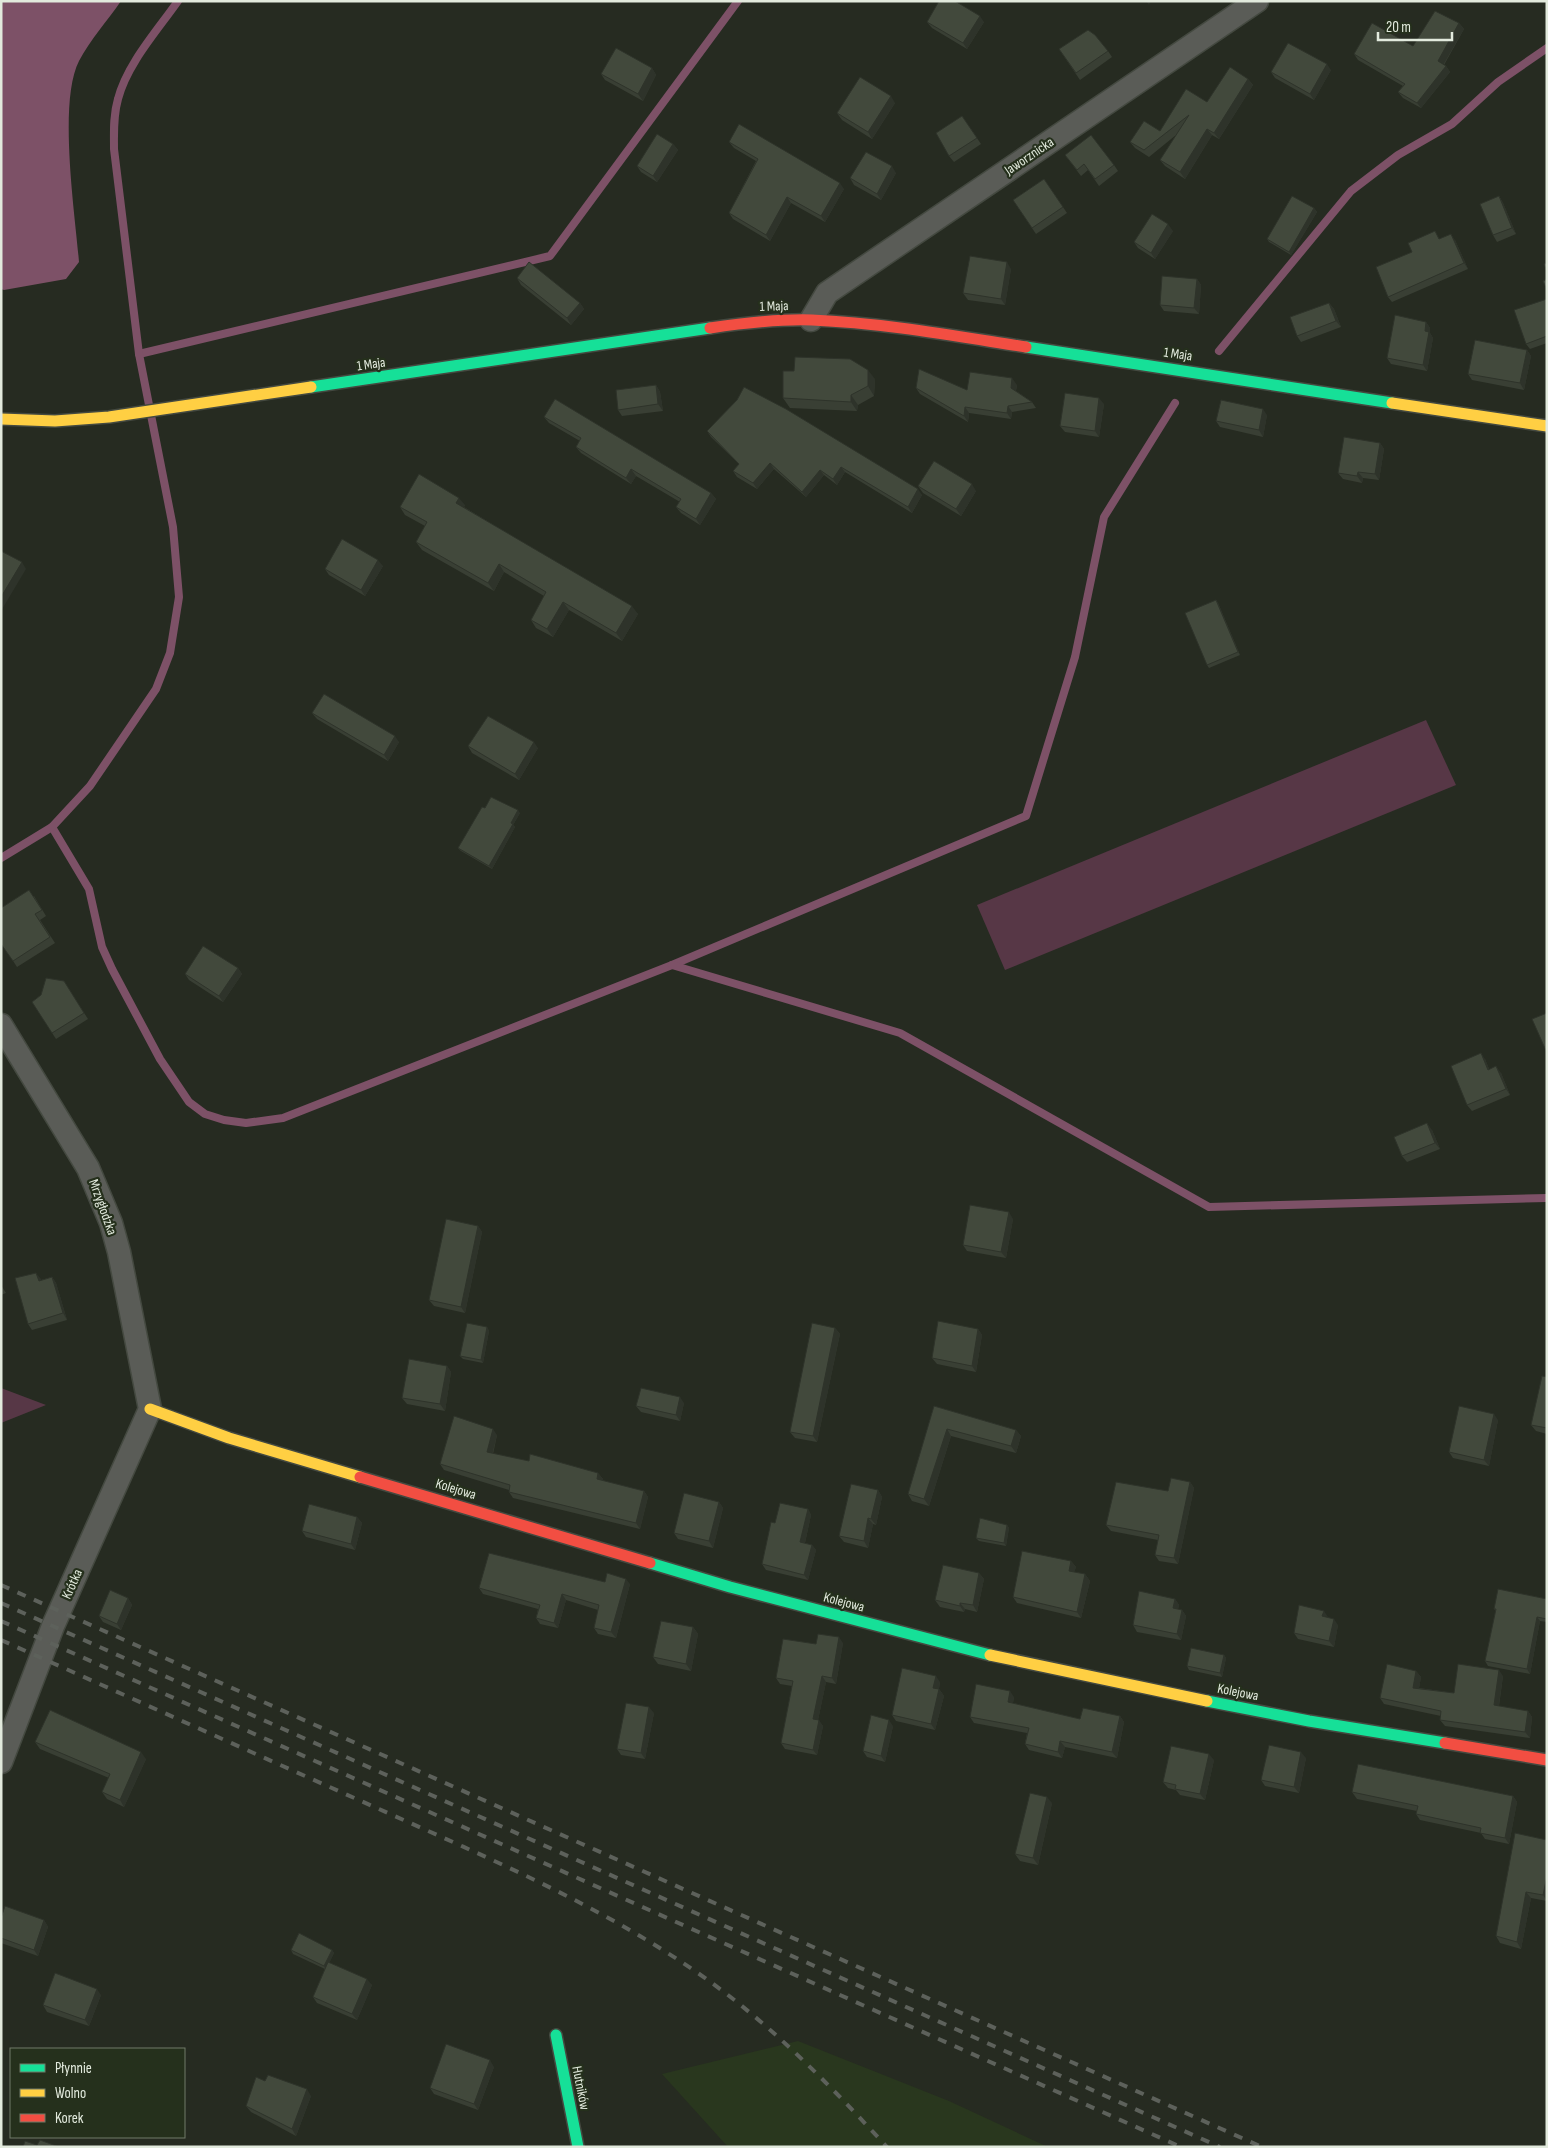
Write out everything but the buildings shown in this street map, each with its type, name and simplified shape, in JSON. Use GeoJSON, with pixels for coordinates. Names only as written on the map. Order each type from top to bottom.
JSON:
{"type":"FeatureCollection","features":[{"type":"Feature","properties":{"kind":"street","name":"Jaworznicka"},"geometry":{"type":"LineString","coordinates":[[811,320],[827,293],[1257,1]]}},
{"type":"Feature","properties":{"kind":"street","name":"1 Maja"},"geometry":{"type":"LineString","coordinates":[[1,419],[55,421],[109,417],[749,322],[811,320],[914,330],[1547,426]]}},
{"type":"Feature","properties":{"kind":"street","name":"Mrzygłodzka"},"geometry":{"type":"LineString","coordinates":[[1,1025],[88,1168],[110,1223],[119,1252],[150,1409]]}},
{"type":"Feature","properties":{"kind":"street","name":"Kolejowa"},"geometry":{"type":"LineString","coordinates":[[150,1409],[239,1440],[730,1587],[955,1647],[1309,1721],[1547,1760]]}},
{"type":"Feature","properties":{"kind":"street","name":"Krótka"},"geometry":{"type":"LineString","coordinates":[[1,1762],[56,1619],[150,1409]]}},
{"type":"Feature","properties":{"kind":"street","name":"Hutników"},"geometry":{"type":"LineString","coordinates":[[556,2035],[578,2147]]}},
{"type":"Feature","properties":{"kind":"shaded area"},"geometry":{"type":"Polygon","coordinates":[[[1,1],[121,1],[83,53],[73,79],[69,130],[79,262],[66,279],[4,290],[1,289],[1,1]]]}},
{"type":"Feature","properties":{"kind":"shaded area"},"geometry":{"type":"Polygon","coordinates":[[[1426,720],[1456,785],[1005,970],[977,905],[1426,720]]]}},
{"type":"Feature","properties":{"kind":"shaded area"},"geometry":{"type":"Polygon","coordinates":[[[1,1388],[46,1405],[1,1423],[1,1388]]]}},
{"type":"Feature","properties":{"kind":"shaded area"},"geometry":{"type":"Polygon","coordinates":[[[798,2041],[949,2101],[1048,2147],[728,2147],[662,2074],[798,2041]]]}},
{"type":"Feature","properties":{"kind":"waterway"},"geometry":{"type":"LineString","coordinates":[[1,858],[52,827],[90,786],[156,689],[170,653],[179,597],[173,527],[139,354],[114,149],[114,131],[116,105],[128,73],[143,48],[178,1]]}},
{"type":"Feature","properties":{"kind":"waterway"},"geometry":{"type":"LineString","coordinates":[[139,354],[550,256],[738,1]]}},
{"type":"Feature","properties":{"kind":"waterway"},"geometry":{"type":"LineString","coordinates":[[1219,351],[1351,191],[1398,155],[1452,124],[1498,82],[1547,48]]}},
{"type":"Feature","properties":{"kind":"waterway"},"geometry":{"type":"LineString","coordinates":[[52,827],[89,889],[102,947],[112,969],[160,1059],[189,1102],[205,1114],[224,1120],[246,1123],[283,1118],[672,965],[1026,816],[1075,657],[1104,517],[1175,403]]}},
{"type":"Feature","properties":{"kind":"waterway"},"geometry":{"type":"LineString","coordinates":[[672,965],[900,1033],[1209,1207],[1547,1198]]}},
{"type":"Feature","properties":{"kind":"railway"},"geometry":{"type":"LineString","coordinates":[[1,1585],[1262,2147]]}},
{"type":"Feature","properties":{"kind":"railway"},"geometry":{"type":"LineString","coordinates":[[1,1603],[1220,2147]]}},
{"type":"Feature","properties":{"kind":"railway"},"geometry":{"type":"LineString","coordinates":[[1,1621],[1181,2147]]}},
{"type":"Feature","properties":{"kind":"railway"},"geometry":{"type":"LineString","coordinates":[[1,1640],[499,1863],[617,1923],[692,1969],[745,2009],[795,2052],[887,2147]]}},
{"type":"Feature","properties":{"kind":"traffic: fast"},"geometry":{"type":"LineString","coordinates":[[311,387],[710,328]]}},
{"type":"Feature","properties":{"kind":"traffic: fast"},"geometry":{"type":"LineString","coordinates":[[1026,347],[1392,403]]}},
{"type":"Feature","properties":{"kind":"traffic: fast"},"geometry":{"type":"LineString","coordinates":[[650,1563],[730,1587],[990,1655]]}},
{"type":"Feature","properties":{"kind":"traffic: fast"},"geometry":{"type":"LineString","coordinates":[[1207,1701],[1309,1721],[1445,1743]]}},
{"type":"Feature","properties":{"kind":"traffic: fast"},"geometry":{"type":"LineString","coordinates":[[556,2035],[578,2147]]}},
{"type":"Feature","properties":{"kind":"traffic: slow"},"geometry":{"type":"LineString","coordinates":[[1,419],[55,421],[109,417],[311,387]]}},
{"type":"Feature","properties":{"kind":"traffic: slow"},"geometry":{"type":"LineString","coordinates":[[1392,403],[1547,426]]}},
{"type":"Feature","properties":{"kind":"traffic: slow"},"geometry":{"type":"LineString","coordinates":[[150,1409],[229,1438],[360,1477]]}},
{"type":"Feature","properties":{"kind":"traffic: slow"},"geometry":{"type":"LineString","coordinates":[[990,1655],[1207,1701]]}},
{"type":"Feature","properties":{"kind":"traffic: jam"},"geometry":{"type":"LineString","coordinates":[[710,328],[786,320],[812,320],[919,330],[1026,347]]}},
{"type":"Feature","properties":{"kind":"traffic: jam"},"geometry":{"type":"LineString","coordinates":[[360,1477],[650,1563]]}},
{"type":"Feature","properties":{"kind":"traffic: jam"},"geometry":{"type":"LineString","coordinates":[[1445,1743],[1547,1760]]}}]}
